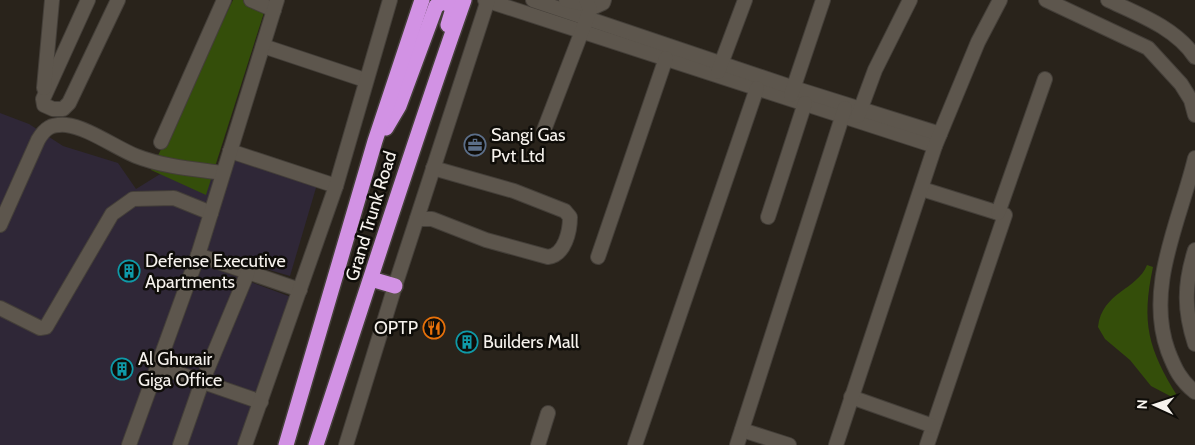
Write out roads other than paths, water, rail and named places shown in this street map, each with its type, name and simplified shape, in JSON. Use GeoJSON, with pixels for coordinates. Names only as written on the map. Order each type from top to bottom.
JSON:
{"type":"FeatureCollection","features":[{"type":"Feature","properties":{"kind":"highway","name":"Grand Trunk Road"},"geometry":{"type":"LineString","coordinates":[[286,445],[376,141],[422,0]]}},
{"type":"Feature","properties":{"kind":"highway","name":"Grand Trunk Road"},"geometry":{"type":"LineString","coordinates":[[316,445],[412,145],[464,0]]}},
{"type":"Feature","properties":{"kind":"highway"},"geometry":{"type":"LineString","coordinates":[[376,141],[399,106],[436,6],[443,2],[448,3],[451,5],[452,12],[419,106],[412,145]]}},
{"type":"Feature","properties":{"kind":"highway"},"geometry":{"type":"LineString","coordinates":[[371,278],[395,286]]}},
{"type":"Feature","properties":{"kind":"street"},"geometry":{"type":"LineString","coordinates":[[52,0],[42,98],[44,105],[60,110],[66,108],[118,0]]}},
{"type":"Feature","properties":{"kind":"street"},"geometry":{"type":"LineString","coordinates":[[42,98],[88,0]]}},
{"type":"Feature","properties":{"kind":"street"},"geometry":{"type":"LineString","coordinates":[[161,142],[224,0]]}},
{"type":"Feature","properties":{"kind":"street"},"geometry":{"type":"LineString","coordinates":[[128,445],[198,255],[275,5],[251,0]]}},
{"type":"Feature","properties":{"kind":"street"},"geometry":{"type":"LineString","coordinates":[[245,445],[336,186],[365,80],[390,0]]}},
{"type":"Feature","properties":{"kind":"street"},"geometry":{"type":"LineString","coordinates":[[346,445],[487,0],[666,58],[719,69],[938,140]]}},
{"type":"Feature","properties":{"kind":"street"},"geometry":{"type":"LineString","coordinates":[[533,0],[588,8],[603,3],[604,0]]}},
{"type":"Feature","properties":{"kind":"street"},"geometry":{"type":"LineString","coordinates":[[566,0],[588,8],[757,88],[792,93],[806,103],[845,110]]}},
{"type":"Feature","properties":{"kind":"street"},"geometry":{"type":"LineString","coordinates":[[719,69],[745,0]]}},
{"type":"Feature","properties":{"kind":"street"},"geometry":{"type":"LineString","coordinates":[[792,93],[824,0]]}},
{"type":"Feature","properties":{"kind":"street"},"geometry":{"type":"LineString","coordinates":[[859,114],[875,70],[910,0]]}},
{"type":"Feature","properties":{"kind":"street"},"geometry":{"type":"LineString","coordinates":[[836,445],[938,140],[978,42],[1000,0]]}},
{"type":"Feature","properties":{"kind":"street"},"geometry":{"type":"LineString","coordinates":[[1046,0],[1148,48],[1181,84],[1191,100],[1195,116]]}},
{"type":"Feature","properties":{"kind":"street"},"geometry":{"type":"LineString","coordinates":[[1108,0],[1130,9],[1176,36],[1188,46],[1195,56]]}},
{"type":"Feature","properties":{"kind":"street"},"geometry":{"type":"LineString","coordinates":[[544,130],[582,32],[588,8]]}},
{"type":"Feature","properties":{"kind":"street"},"geometry":{"type":"LineString","coordinates":[[263,46],[365,80]]}},
{"type":"Feature","properties":{"kind":"street"},"geometry":{"type":"LineString","coordinates":[[598,257],[666,58]]}},
{"type":"Feature","properties":{"kind":"street"},"geometry":{"type":"LineString","coordinates":[[998,213],[1045,80]]}},
{"type":"Feature","properties":{"kind":"street"},"geometry":{"type":"LineString","coordinates":[[635,445],[757,88]]}},
{"type":"Feature","properties":{"kind":"street"},"geometry":{"type":"LineString","coordinates":[[768,217],[806,103]]}},
{"type":"Feature","properties":{"kind":"street"},"geometry":{"type":"LineString","coordinates":[[737,445],[845,110]]}},
{"type":"Feature","properties":{"kind":"street"},"geometry":{"type":"LineString","coordinates":[[0,225],[43,130],[50,126],[72,126],[136,156],[163,165],[223,173]]}},
{"type":"Feature","properties":{"kind":"street"},"geometry":{"type":"LineString","coordinates":[[230,151],[336,186]]}},
{"type":"Feature","properties":{"kind":"street"},"geometry":{"type":"LineString","coordinates":[[1195,158],[1166,259],[1159,308],[1163,336],[1177,374],[1183,383],[1195,392]]}},
{"type":"Feature","properties":{"kind":"street"},"geometry":{"type":"LineString","coordinates":[[417,219],[432,219],[486,240],[548,257],[555,256],[561,252],[567,236],[570,217],[565,211],[514,191],[433,168]]}},
{"type":"Feature","properties":{"kind":"street"},"geometry":{"type":"LineString","coordinates":[[922,189],[1005,215],[927,445]]}},
{"type":"Feature","properties":{"kind":"street"},"geometry":{"type":"LineString","coordinates":[[0,308],[40,328],[46,327],[112,214],[133,199],[174,198],[211,213]]}},
{"type":"Feature","properties":{"kind":"street"},"geometry":{"type":"LineString","coordinates":[[1195,250],[1187,286],[1186,304],[1187,320],[1195,344]]}},
{"type":"Feature","properties":{"kind":"street"},"geometry":{"type":"LineString","coordinates":[[198,255],[300,290]]}},
{"type":"Feature","properties":{"kind":"street"},"geometry":{"type":"LineString","coordinates":[[180,445],[202,382],[248,272]]}},
{"type":"Feature","properties":{"kind":"street"},"geometry":{"type":"LineString","coordinates":[[158,366],[261,402]]}},
{"type":"Feature","properties":{"kind":"street"},"geometry":{"type":"LineString","coordinates":[[851,397],[933,426]]}},
{"type":"Feature","properties":{"kind":"street"},"geometry":{"type":"LineString","coordinates":[[538,445],[548,413]]}},
{"type":"Feature","properties":{"kind":"street"},"geometry":{"type":"LineString","coordinates":[[742,430],[789,445]]}},
{"type":"Feature","properties":{"kind":"place","name":"Sangi Gas Pvt Ltd"},"geometry":{"type":"Point","coordinates":[475,145]}},
{"type":"Feature","properties":{"kind":"place","name":"Defense Executive Apartments"},"geometry":{"type":"Point","coordinates":[129,271]}},
{"type":"Feature","properties":{"kind":"place","name":"OPTP"},"geometry":{"type":"Point","coordinates":[434,328]}},
{"type":"Feature","properties":{"kind":"place","name":"Builders Mall"},"geometry":{"type":"Point","coordinates":[467,342]}},
{"type":"Feature","properties":{"kind":"place","name":"Al Ghurair Giga Office"},"geometry":{"type":"Point","coordinates":[122,369]}}]}
